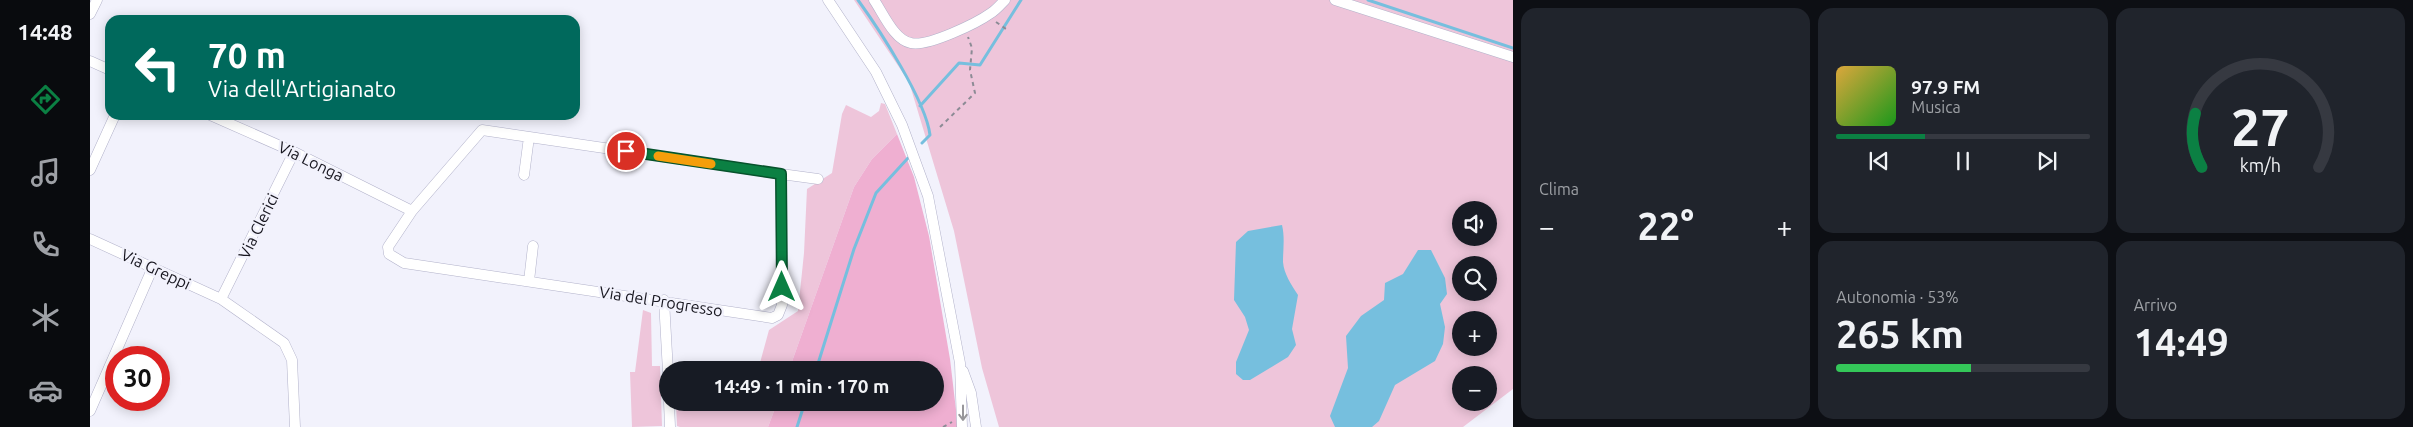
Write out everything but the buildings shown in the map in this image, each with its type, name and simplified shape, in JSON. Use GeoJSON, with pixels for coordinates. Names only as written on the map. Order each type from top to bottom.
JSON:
{"type":"FeatureCollection","features":[{"type":"Feature","properties":{"kind":"street"},"geometry":{"type":"LineString","coordinates":[[90,14],[97,0]]}},
{"type":"Feature","properties":{"kind":"street"},"geometry":{"type":"LineString","coordinates":[[828,0],[876,72],[902,125],[918,164],[934,219],[960,363],[962,427]]}},
{"type":"Feature","properties":{"kind":"street"},"geometry":{"type":"LineString","coordinates":[[874,0],[899,36],[912,44],[931,41],[963,27],[992,13],[1005,0]]}},
{"type":"Feature","properties":{"kind":"street"},"geometry":{"type":"LineString","coordinates":[[1335,0],[1513,57]]}},
{"type":"Feature","properties":{"kind":"street"},"geometry":{"type":"LineString","coordinates":[[90,60],[105,68]]}},
{"type":"Feature","properties":{"kind":"street"},"geometry":{"type":"LineString","coordinates":[[90,170],[113,120]]}},
{"type":"Feature","properties":{"kind":"street","name":"Via Longa"},"geometry":{"type":"LineString","coordinates":[[221,120],[294,152],[412,211]]}},
{"type":"Feature","properties":{"kind":"street"},"geometry":{"type":"LineString","coordinates":[[412,211],[482,130],[818,179]]}},
{"type":"Feature","properties":{"kind":"street"},"geometry":{"type":"LineString","coordinates":[[524,174],[529,137]]}},
{"type":"Feature","properties":{"kind":"street","name":"Via Clerici"},"geometry":{"type":"LineString","coordinates":[[221,299],[294,152]]}},
{"type":"Feature","properties":{"kind":"street","name":"Via del Progresso"},"geometry":{"type":"LineString","coordinates":[[412,211],[388,247],[389,254],[404,263],[664,300],[772,318],[778,315],[782,306],[781,174]]}},
{"type":"Feature","properties":{"kind":"street","name":"Via Greppi"},"geometry":{"type":"LineString","coordinates":[[90,239],[221,299],[284,343],[292,360],[295,427]]}},
{"type":"Feature","properties":{"kind":"street"},"geometry":{"type":"LineString","coordinates":[[530,281],[533,246]]}},
{"type":"Feature","properties":{"kind":"street"},"geometry":{"type":"LineString","coordinates":[[90,411],[153,268]]}},
{"type":"Feature","properties":{"kind":"street"},"geometry":{"type":"LineString","coordinates":[[664,300],[667,361]]}},
{"type":"Feature","properties":{"kind":"street"},"geometry":{"type":"LineString","coordinates":[[960,363],[968,384],[976,427]]}},
{"type":"Feature","properties":{"kind":"street"},"geometry":{"type":"LineString","coordinates":[[669,411],[670,427]]}},
{"type":"Feature","properties":{"kind":"path"},"geometry":{"type":"LineString","coordinates":[[1000,25],[1009,31]]}},
{"type":"Feature","properties":{"kind":"path"},"geometry":{"type":"LineString","coordinates":[[940,126],[975,92],[970,70],[972,48],[963,27]]}},
{"type":"Feature","properties":{"kind":"shaded area"},"geometry":{"type":"Polygon","coordinates":[[[854,0],[1513,0],[1513,389],[1497,401],[1497,366],[1452,366],[1452,411],[1484,411],[1463,427],[999,427],[982,368],[954,231],[909,82],[854,0]]]}},
{"type":"Feature","properties":{"kind":"shaded area"},"geometry":{"type":"Polygon","coordinates":[[[881,103],[885,104],[897,134],[872,159],[854,187],[792,361],[760,361],[769,330],[798,311],[804,253],[807,189],[832,173],[842,114],[846,105],[871,117],[879,111],[881,103]]]}},
{"type":"Feature","properties":{"kind":"shaded area"},"geometry":{"type":"Polygon","coordinates":[[[897,134],[914,177],[929,236],[950,359],[958,427],[768,427],[774,411],[944,411],[944,361],[792,361],[854,187],[872,159],[897,134]]]}},
{"type":"Feature","properties":{"kind":"shaded area"},"geometry":{"type":"Polygon","coordinates":[[[643,310],[651,313],[652,366],[659,366],[659,411],[662,411],[662,426],[632,427],[630,372],[635,372],[643,310]]]}},
{"type":"Feature","properties":{"kind":"shaded area"},"geometry":{"type":"Polygon","coordinates":[[[676,411],[774,411],[768,427],[677,426],[676,411]]]}},
{"type":"Feature","properties":{"kind":"water"},"geometry":{"type":"Polygon","coordinates":[[[1282,225],[1285,271],[1298,295],[1292,329],[1296,345],[1288,357],[1250,380],[1243,380],[1236,374],[1236,362],[1249,330],[1245,317],[1234,300],[1236,242],[1248,231],[1282,225]]]}},
{"type":"Feature","properties":{"kind":"water"},"geometry":{"type":"Polygon","coordinates":[[[1418,250],[1431,250],[1445,278],[1447,294],[1440,304],[1445,327],[1443,344],[1435,361],[1395,385],[1379,421],[1372,427],[1335,427],[1330,416],[1348,368],[1346,336],[1361,316],[1384,300],[1385,283],[1403,274],[1418,250]]]}},
{"type":"Feature","properties":{"kind":"waterway"},"geometry":{"type":"LineString","coordinates":[[858,0],[889,46],[920,104],[930,135],[922,143]]}},
{"type":"Feature","properties":{"kind":"waterway"},"geometry":{"type":"LineString","coordinates":[[920,106],[959,63],[980,65],[1021,0]]}},
{"type":"Feature","properties":{"kind":"waterway"},"geometry":{"type":"LineString","coordinates":[[1368,0],[1513,48]]}},
{"type":"Feature","properties":{"kind":"waterway"},"geometry":{"type":"LineString","coordinates":[[819,361],[854,249],[876,193],[908,158]]}},
{"type":"Feature","properties":{"kind":"waterway"},"geometry":{"type":"LineString","coordinates":[[797,427],[802,411]]}},
{"type":"Feature","properties":{"kind":"slow traffic"},"geometry":{"type":"LineString","coordinates":[[658,156],[711,164]]}},
{"type":"Feature","properties":{"kind":"route"},"geometry":{"type":"LineString","coordinates":[[626,151],[781,174],[782,287]]}}]}
